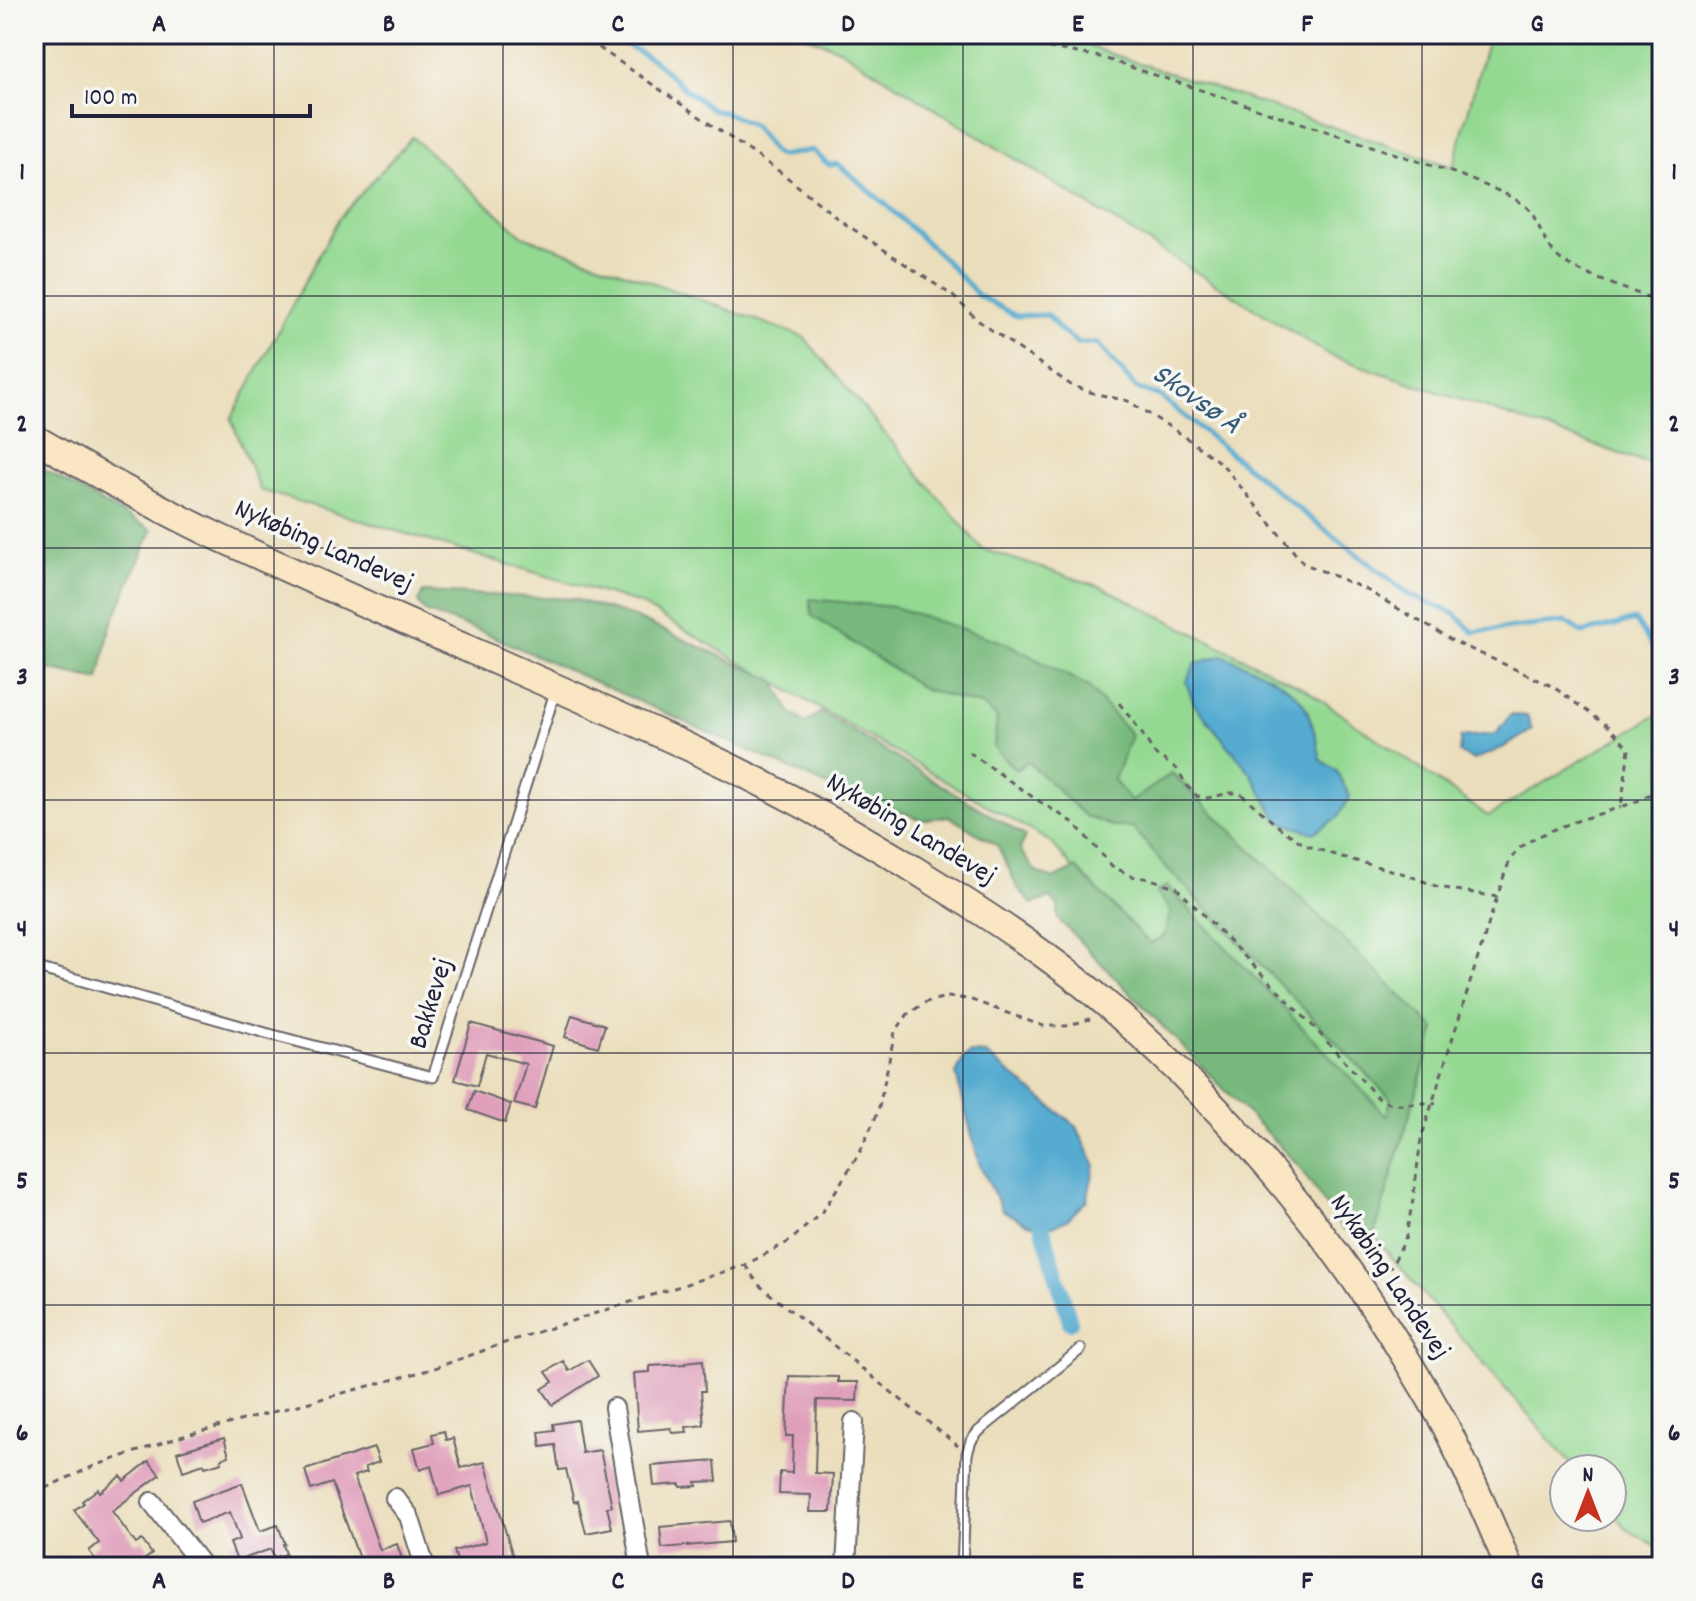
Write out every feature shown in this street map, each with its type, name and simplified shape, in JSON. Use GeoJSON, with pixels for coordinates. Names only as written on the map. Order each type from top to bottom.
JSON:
{"type":"FeatureCollection","features":[{"type":"Feature","properties":{"kind":"main road","name":"Nykøbing Landevej"},"geometry":{"type":"LineString","coordinates":[[34,438],[101,477],[226,541],[689,747],[787,795],[881,847],[1006,927],[1107,1005],[1174,1065],[1244,1137],[1311,1219],[1378,1313],[1443,1422],[1509,1567]]}},
{"type":"Feature","properties":{"kind":"street"},"geometry":{"type":"LineString","coordinates":[[614,1408],[641,1567]]}},
{"type":"Feature","properties":{"kind":"street"},"geometry":{"type":"LineString","coordinates":[[846,1567],[854,1422]]}},
{"type":"Feature","properties":{"kind":"street"},"geometry":{"type":"LineString","coordinates":[[395,1498],[409,1516],[425,1567]]}},
{"type":"Feature","properties":{"kind":"street"},"geometry":{"type":"LineString","coordinates":[[152,1502],[203,1567]]}},
{"type":"Feature","properties":{"kind":"lane","name":"Bakkevej"},"geometry":{"type":"LineString","coordinates":[[34,967],[433,1077],[556,687]]}},
{"type":"Feature","properties":{"kind":"lane"},"geometry":{"type":"LineString","coordinates":[[962,1567],[967,1454],[971,1441],[979,1431],[1081,1349]]}},
{"type":"Feature","properties":{"kind":"path"},"geometry":{"type":"LineString","coordinates":[[579,34],[783,174],[841,221],[953,296],[980,322],[1071,385],[1128,401],[1222,464],[1303,563],[1365,589],[1453,641],[1552,686],[1609,727],[1629,749],[1621,807]]}},
{"type":"Feature","properties":{"kind":"path"},"geometry":{"type":"LineString","coordinates":[[990,34],[1005,40],[1100,57],[1460,175],[1529,210],[1550,248],[1560,259],[1587,273],[1662,302]]}},
{"type":"Feature","properties":{"kind":"path"},"geometry":{"type":"LineString","coordinates":[[1119,703],[1155,754],[1177,769],[1197,796],[1208,798],[1240,793],[1305,845],[1405,874],[1438,887],[1497,897]]}},
{"type":"Feature","properties":{"kind":"path"},"geometry":{"type":"LineString","coordinates":[[969,752],[1074,823],[1112,866],[1131,876],[1176,887],[1312,1025],[1378,1098],[1398,1104],[1434,1104]]}},
{"type":"Feature","properties":{"kind":"path"},"geometry":{"type":"LineString","coordinates":[[1354,1277],[1376,1274],[1391,1267],[1405,1240],[1421,1139],[1497,897],[1514,853],[1526,842],[1545,833],[1640,800],[1662,787]]}},
{"type":"Feature","properties":{"kind":"path"},"geometry":{"type":"LineString","coordinates":[[34,1493],[94,1466],[180,1437],[432,1369],[745,1265],[790,1241],[823,1211],[860,1152],[878,1112],[895,1032],[908,1014],[926,1002],[947,997],[969,999],[1043,1026],[1066,1026],[1092,1018],[1107,1005]]}},
{"type":"Feature","properties":{"kind":"path"},"geometry":{"type":"LineString","coordinates":[[745,1265],[759,1285],[967,1454]]}},
{"type":"Feature","properties":{"kind":"green space"},"geometry":{"type":"Polygon","coordinates":[[[801,34],[1095,34],[1091,47],[1453,167],[1489,34],[1662,34],[1662,468],[1329,355],[839,49],[801,34]]]}},
{"type":"Feature","properties":{"kind":"green space"},"geometry":{"type":"Polygon","coordinates":[[[412,137],[523,236],[804,337],[982,549],[1102,587],[1307,690],[1488,816],[1662,712],[1662,1549],[1628,1530],[1628,1453],[1561,1453],[1393,1259],[1052,843],[640,604],[260,490],[231,419],[339,218],[412,137]]]}},
{"type":"Feature","properties":{"kind":"green space"},"geometry":{"type":"Polygon","coordinates":[[[34,464],[152,530],[110,628],[99,680],[34,666],[34,464]]]}},
{"type":"Feature","properties":{"kind":"green space"},"geometry":{"type":"Polygon","coordinates":[[[423,592],[574,599],[634,617],[774,680],[791,713],[806,723],[821,712],[1025,836],[1020,850],[1036,872],[1054,879],[1076,868],[1150,944],[1164,936],[1171,911],[1156,892],[1167,886],[1387,1116],[1391,1099],[1168,869],[1132,827],[1112,826],[1085,816],[1027,761],[1016,770],[994,748],[997,718],[983,706],[924,689],[812,616],[810,599],[894,607],[1008,644],[1089,687],[1131,735],[1114,780],[1131,802],[1172,773],[1435,1029],[1375,1232],[1362,1239],[1342,1229],[1297,1164],[1058,919],[1058,905],[1050,898],[1032,904],[1017,887],[998,846],[948,816],[923,820],[840,791],[483,632],[425,612],[418,602],[423,592]]]}},
{"type":"Feature","properties":{"kind":"water"},"geometry":{"type":"Polygon","coordinates":[[[1222,655],[1255,669],[1289,689],[1307,710],[1321,760],[1337,771],[1350,797],[1337,818],[1314,833],[1279,822],[1250,772],[1194,704],[1186,682],[1195,664],[1222,655]]]}},
{"type":"Feature","properties":{"kind":"water"},"geometry":{"type":"Polygon","coordinates":[[[1510,715],[1527,716],[1532,730],[1474,760],[1459,753],[1461,737],[1496,734],[1510,715]]]}},
{"type":"Feature","properties":{"kind":"water"},"geometry":{"type":"Polygon","coordinates":[[[970,1053],[986,1054],[1077,1127],[1095,1165],[1087,1200],[1067,1220],[1053,1226],[1030,1225],[1002,1210],[979,1163],[956,1074],[963,1059],[970,1053]]]}},
{"type":"Feature","properties":{"kind":"building"},"geometry":{"type":"Polygon","coordinates":[[[572,1015],[605,1025],[598,1047],[565,1037],[572,1015]]]}},
{"type":"Feature","properties":{"kind":"building"},"geometry":{"type":"Polygon","coordinates":[[[471,1023],[553,1046],[535,1109],[514,1104],[526,1064],[486,1053],[477,1086],[455,1080],[471,1023]]]}},
{"type":"Feature","properties":{"kind":"building"},"geometry":{"type":"Polygon","coordinates":[[[474,1091],[511,1104],[505,1123],[468,1110],[474,1091]]]}},
{"type":"Feature","properties":{"kind":"building"},"geometry":{"type":"Polygon","coordinates":[[[588,1360],[598,1376],[553,1405],[542,1389],[553,1382],[546,1372],[563,1361],[569,1371],[588,1360]]]}},
{"type":"Feature","properties":{"kind":"building"},"geometry":{"type":"Polygon","coordinates":[[[703,1360],[705,1391],[701,1391],[704,1425],[686,1427],[687,1432],[672,1433],[671,1428],[638,1431],[634,1373],[650,1372],[650,1366],[703,1360]]]}},
{"type":"Feature","properties":{"kind":"building"},"geometry":{"type":"Polygon","coordinates":[[[789,1376],[838,1377],[838,1382],[858,1382],[857,1401],[817,1400],[815,1473],[833,1474],[831,1512],[810,1512],[811,1495],[779,1494],[780,1472],[792,1473],[793,1436],[786,1436],[789,1376]]]}},
{"type":"Feature","properties":{"kind":"building"},"geometry":{"type":"Polygon","coordinates":[[[577,1420],[582,1453],[600,1450],[612,1506],[607,1507],[612,1528],[586,1533],[566,1469],[559,1470],[555,1445],[541,1447],[539,1432],[554,1430],[553,1424],[577,1420]]]}},
{"type":"Feature","properties":{"kind":"building"},"geometry":{"type":"Polygon","coordinates":[[[444,1431],[446,1440],[453,1438],[461,1468],[485,1462],[516,1567],[459,1567],[454,1551],[486,1542],[472,1486],[439,1495],[431,1466],[420,1470],[414,1448],[434,1443],[432,1434],[444,1431]]]}},
{"type":"Feature","properties":{"kind":"building"},"geometry":{"type":"Polygon","coordinates":[[[224,1438],[229,1456],[221,1459],[222,1462],[183,1471],[177,1452],[224,1438]]]}},
{"type":"Feature","properties":{"kind":"building"},"geometry":{"type":"Polygon","coordinates":[[[374,1448],[379,1462],[365,1467],[367,1472],[354,1476],[380,1550],[397,1544],[402,1559],[382,1567],[362,1567],[332,1483],[311,1490],[305,1470],[374,1448]]]}},
{"type":"Feature","properties":{"kind":"building"},"geometry":{"type":"Polygon","coordinates":[[[149,1461],[160,1475],[112,1511],[136,1544],[142,1540],[152,1554],[135,1567],[101,1567],[89,1551],[99,1543],[74,1510],[98,1489],[100,1492],[121,1476],[124,1481],[149,1461]]]}},
{"type":"Feature","properties":{"kind":"building"},"geometry":{"type":"Polygon","coordinates":[[[715,1461],[717,1481],[696,1482],[697,1486],[654,1486],[652,1466],[715,1461]]]}},
{"type":"Feature","properties":{"kind":"building"},"geometry":{"type":"Polygon","coordinates":[[[242,1483],[260,1531],[278,1525],[286,1554],[274,1558],[271,1549],[237,1561],[230,1543],[240,1539],[230,1512],[199,1523],[192,1501],[242,1483]]]}},
{"type":"Feature","properties":{"kind":"building"},"geometry":{"type":"Polygon","coordinates":[[[730,1521],[732,1542],[662,1548],[660,1527],[730,1521]]]}},
{"type":"Feature","properties":{"kind":"waterway","name":"Skovsø Å"},"geometry":{"type":"LineString","coordinates":[[607,34],[654,60],[713,110],[754,126],[774,153],[780,156],[812,150],[829,165],[838,164],[943,258],[979,296],[1016,316],[1048,315],[1058,328],[1077,343],[1097,343],[1136,388],[1160,396],[1410,595],[1455,614],[1473,632],[1566,622],[1582,633],[1635,620],[1662,660]]}},
{"type":"Feature","properties":{"kind":"waterway"},"geometry":{"type":"LineString","coordinates":[[1042,1225],[1070,1322]]}}]}
